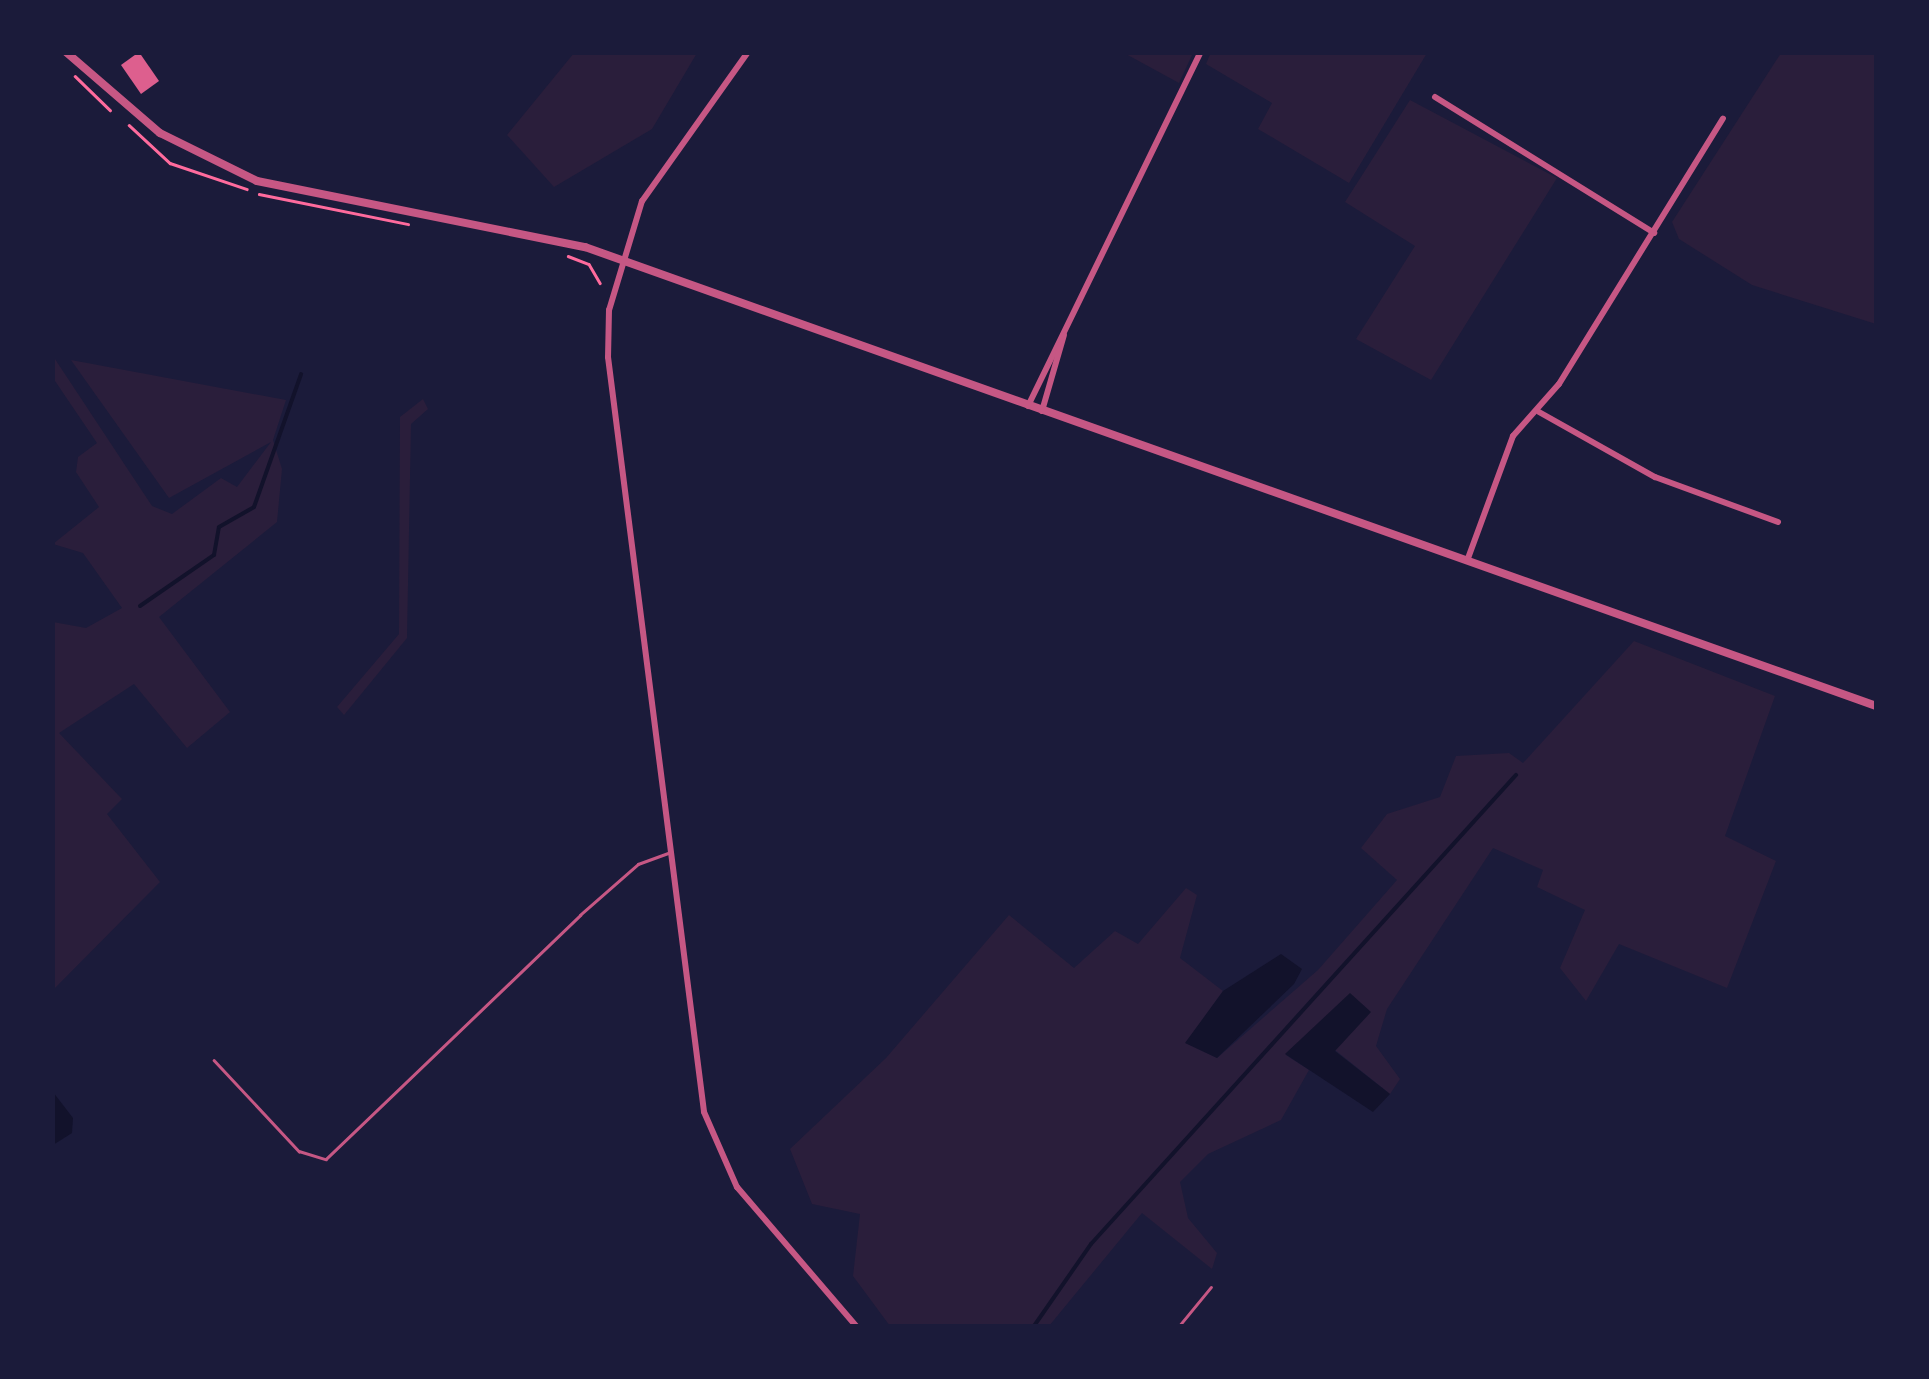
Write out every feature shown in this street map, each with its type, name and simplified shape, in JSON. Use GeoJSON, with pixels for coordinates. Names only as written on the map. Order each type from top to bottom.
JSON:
{"type":"FeatureCollection","features":[{"type":"Feature","properties":{"kind":"street"},"geometry":{"type":"LineString","coordinates":[[66,52],[160,133],[257,182],[497,224],[622,260],[1876,706]]}},
{"type":"Feature","properties":{"kind":"street"},"geometry":{"type":"LineString","coordinates":[[748,52],[648,191],[622,260],[608,358],[670,853],[714,1145],[737,1188],[856,1326]]}},
{"type":"Feature","properties":{"kind":"street"},"geometry":{"type":"LineString","coordinates":[[1028,406],[1201,52]]}},
{"type":"Feature","properties":{"kind":"street"},"geometry":{"type":"LineString","coordinates":[[1435,96],[1654,232]]}},
{"type":"Feature","properties":{"kind":"street"},"geometry":{"type":"LineString","coordinates":[[1467,561],[1502,456],[1539,412],[1722,118]]}},
{"type":"Feature","properties":{"kind":"street"},"geometry":{"type":"LineString","coordinates":[[1042,411],[1064,334]]}},
{"type":"Feature","properties":{"kind":"street"},"geometry":{"type":"LineString","coordinates":[[1539,412],[1656,477],[1778,522]]}},
{"type":"Feature","properties":{"kind":"lane"},"geometry":{"type":"LineString","coordinates":[[214,1060],[298,1151],[326,1159],[638,864],[670,853]]}},
{"type":"Feature","properties":{"kind":"lane"},"geometry":{"type":"LineString","coordinates":[[1179,1326],[1211,1287]]}},
{"type":"Feature","properties":{"kind":"path"},"geometry":{"type":"LineString","coordinates":[[64,65],[110,110]]}},
{"type":"Feature","properties":{"kind":"path"},"geometry":{"type":"LineString","coordinates":[[564,255],[589,264],[600,283]]}},
{"type":"Feature","properties":{"kind":"shaded area"},"geometry":{"type":"Polygon","coordinates":[[[1211,52],[1427,53],[1349,183],[1258,129],[1272,103],[1206,64],[1211,52]]]}},
{"type":"Feature","properties":{"kind":"shaded area"},"geometry":{"type":"Polygon","coordinates":[[[574,53],[697,53],[652,129],[554,187],[507,135],[574,53]]]}},
{"type":"Feature","properties":{"kind":"shaded area"},"geometry":{"type":"Polygon","coordinates":[[[1124,53],[1193,53],[1179,83],[1124,53]]]}},
{"type":"Feature","properties":{"kind":"shaded area"},"geometry":{"type":"Polygon","coordinates":[[[1781,53],[1876,53],[1876,324],[1752,285],[1679,239],[1672,222],[1781,53]]]}},
{"type":"Feature","properties":{"kind":"shaded area"},"geometry":{"type":"Polygon","coordinates":[[[1410,100],[1557,178],[1431,380],[1356,339],[1415,246],[1345,202],[1410,100]]]}},
{"type":"Feature","properties":{"kind":"shaded area"},"geometry":{"type":"Polygon","coordinates":[[[53,356],[152,506],[172,514],[221,478],[237,487],[271,442],[169,498],[71,360],[286,400],[273,440],[282,469],[277,522],[159,617],[230,712],[187,748],[134,684],[59,733],[122,799],[107,814],[160,882],[53,990],[53,622],[86,628],[122,608],[83,553],[53,544],[99,507],[76,472],[78,457],[97,443],[53,378],[53,356]]]}},
{"type":"Feature","properties":{"kind":"shaded area"},"geometry":{"type":"Polygon","coordinates":[[[423,399],[428,409],[411,424],[407,638],[344,715],[337,707],[399,634],[400,417],[423,399]]]}},
{"type":"Feature","properties":{"kind":"shaded area"},"geometry":{"type":"Polygon","coordinates":[[[1634,641],[1775,696],[1725,836],[1776,861],[1727,988],[1619,944],[1586,1001],[1560,968],[1585,910],[1537,887],[1543,870],[1493,848],[1387,1009],[1376,1046],[1400,1079],[1390,1094],[1335,1050],[1286,1055],[1309,1070],[1281,1120],[1208,1154],[1180,1182],[1188,1218],[1217,1253],[1212,1269],[1142,1213],[1049,1326],[890,1326],[853,1276],[860,1214],[812,1204],[790,1149],[886,1058],[1009,915],[1074,968],[1115,931],[1138,944],[1186,888],[1197,895],[1180,958],[1223,991],[1186,1043],[1217,1058],[1318,970],[1397,880],[1361,848],[1387,814],[1440,797],[1456,756],[1509,753],[1523,763],[1634,641]]]}},
{"type":"Feature","properties":{"kind":"shaded area"},"geometry":{"type":"Polygon","coordinates":[[[1281,954],[1302,969],[1294,984],[1217,1058],[1185,1043],[1223,991],[1281,954]]]}},
{"type":"Feature","properties":{"kind":"shaded area"},"geometry":{"type":"Polygon","coordinates":[[[1350,993],[1371,1012],[1335,1051],[1390,1094],[1373,1112],[1285,1054],[1350,993]]]}},
{"type":"Feature","properties":{"kind":"shaded area"},"geometry":{"type":"Polygon","coordinates":[[[53,1092],[73,1118],[72,1133],[53,1145],[53,1092]]]}},
{"type":"Feature","properties":{"kind":"building"},"geometry":{"type":"Polygon","coordinates":[[[139,52],[159,81],[141,94],[121,65],[139,52]]]}},
{"type":"Feature","properties":{"kind":"waterway"},"geometry":{"type":"LineString","coordinates":[[140,606],[214,555],[219,527],[254,507],[301,374]]}},
{"type":"Feature","properties":{"kind":"waterway"},"geometry":{"type":"LineString","coordinates":[[1034,1326],[1091,1244],[1516,775]]}}]}
